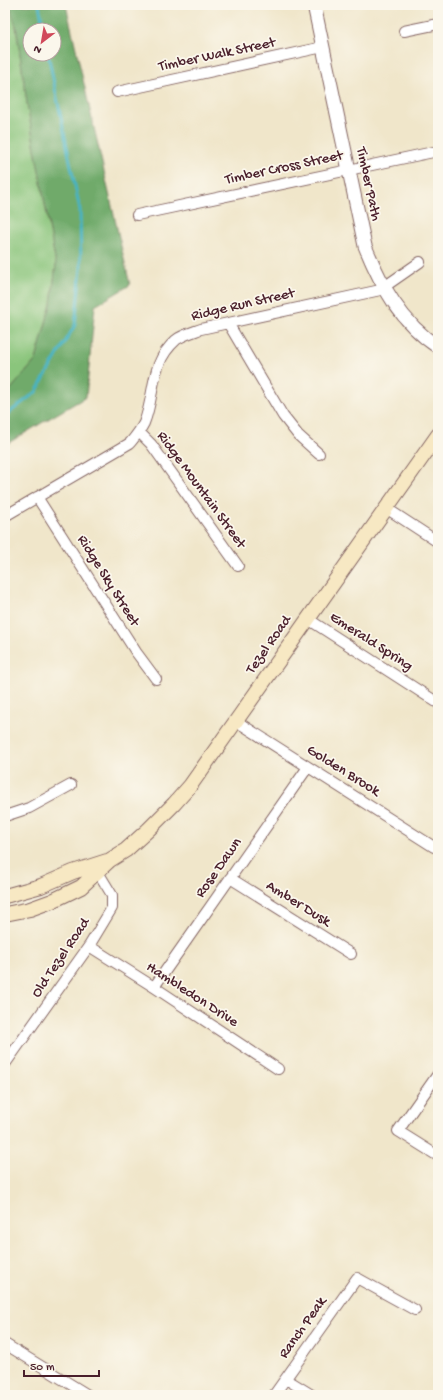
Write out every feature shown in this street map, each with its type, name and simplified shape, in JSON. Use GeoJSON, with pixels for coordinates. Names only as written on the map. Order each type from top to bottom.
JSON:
{"type":"FeatureCollection","features":[{"type":"Feature","properties":{"kind":"main road","name":"Tezel Road"},"geometry":{"type":"LineString","coordinates":[[5,914],[30,909],[52,901],[81,887],[96,869],[126,850],[174,804],[190,786],[438,435]]}},
{"type":"Feature","properties":{"kind":"main road","name":"Tezel Road"},"geometry":{"type":"LineString","coordinates":[[7,895],[41,886],[73,872],[96,869]]}},
{"type":"Feature","properties":{"kind":"street","name":"Timber Path"},"geometry":{"type":"LineString","coordinates":[[314,5],[365,246],[376,273],[401,314],[421,334],[438,347]]}},
{"type":"Feature","properties":{"kind":"street"},"geometry":{"type":"LineString","coordinates":[[404,31],[438,24]]}},
{"type":"Feature","properties":{"kind":"street","name":"Timber Walk Street"},"geometry":{"type":"LineString","coordinates":[[117,92],[323,47]]}},
{"type":"Feature","properties":{"kind":"street","name":"Timber Cross Street"},"geometry":{"type":"LineString","coordinates":[[137,215],[438,151]]}},
{"type":"Feature","properties":{"kind":"street"},"geometry":{"type":"LineString","coordinates":[[384,288],[420,262]]}},
{"type":"Feature","properties":{"kind":"street","name":"Ridge Run Street"},"geometry":{"type":"LineString","coordinates":[[5,516],[130,443],[139,432],[148,410],[156,370],[164,354],[176,340],[201,328],[384,288]]}},
{"type":"Feature","properties":{"kind":"street"},"geometry":{"type":"LineString","coordinates":[[228,323],[283,416],[302,438],[320,454]]}},
{"type":"Feature","properties":{"kind":"street","name":"Ridge Mountain Street"},"geometry":{"type":"LineString","coordinates":[[139,432],[151,444],[238,566]]}},
{"type":"Feature","properties":{"kind":"street","name":"Ridge Sky Street"},"geometry":{"type":"LineString","coordinates":[[38,497],[136,652],[156,679]]}},
{"type":"Feature","properties":{"kind":"street"},"geometry":{"type":"LineString","coordinates":[[386,508],[438,542]]}},
{"type":"Feature","properties":{"kind":"street","name":"Emerald Spring"},"geometry":{"type":"LineString","coordinates":[[308,619],[438,703]]}},
{"type":"Feature","properties":{"kind":"street","name":"Golden Brook"},"geometry":{"type":"LineString","coordinates":[[236,721],[434,847]]}},
{"type":"Feature","properties":{"kind":"street","name":"Rose Dawn"},"geometry":{"type":"LineString","coordinates":[[154,987],[308,767]]}},
{"type":"Feature","properties":{"kind":"street"},"geometry":{"type":"LineString","coordinates":[[5,816],[28,808],[71,785]]}},
{"type":"Feature","properties":{"kind":"street","name":"Old Tezel Road"},"geometry":{"type":"LineString","coordinates":[[5,1064],[88,946],[112,908],[112,895],[96,869]]}},
{"type":"Feature","properties":{"kind":"street","name":"Amber Dusk"},"geometry":{"type":"LineString","coordinates":[[230,878],[351,954]]}},
{"type":"Feature","properties":{"kind":"street","name":"Hambledon Drive"},"geometry":{"type":"LineString","coordinates":[[88,946],[154,987],[278,1069]]}},
{"type":"Feature","properties":{"kind":"street"},"geometry":{"type":"LineString","coordinates":[[438,1074],[398,1131],[438,1156]]}},
{"type":"Feature","properties":{"kind":"street","name":"Ranch Peak"},"geometry":{"type":"LineString","coordinates":[[274,1395],[357,1278],[416,1310]]}},
{"type":"Feature","properties":{"kind":"street"},"geometry":{"type":"LineString","coordinates":[[5,1344],[88,1395]]}},
{"type":"Feature","properties":{"kind":"street"},"geometry":{"type":"LineString","coordinates":[[286,1379],[312,1395]]}},
{"type":"Feature","properties":{"kind":"green space"},"geometry":{"type":"Polygon","coordinates":[[[5,5],[9,5],[16,26],[28,110],[56,265],[51,304],[36,360],[5,396],[5,5]]]}},
{"type":"Feature","properties":{"kind":"green space"},"geometry":{"type":"Polygon","coordinates":[[[9,5],[66,5],[130,285],[95,306],[86,397],[5,445],[5,396],[36,360],[51,304],[56,265],[28,110],[16,26],[9,5]]]}},
{"type":"Feature","properties":{"kind":"waterway"},"geometry":{"type":"LineString","coordinates":[[39,5],[42,22]]}},
{"type":"Feature","properties":{"kind":"waterway"},"geometry":{"type":"LineString","coordinates":[[5,416],[36,392],[75,325],[81,268],[80,210],[50,62]]}}]}
